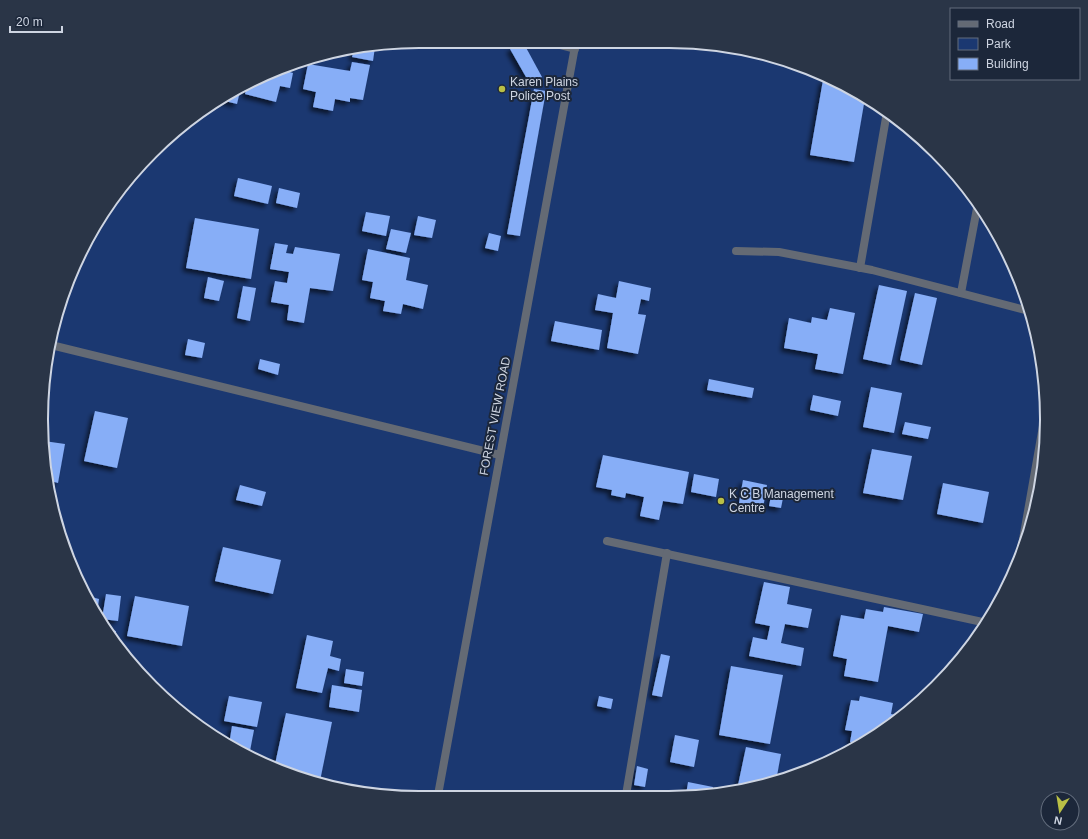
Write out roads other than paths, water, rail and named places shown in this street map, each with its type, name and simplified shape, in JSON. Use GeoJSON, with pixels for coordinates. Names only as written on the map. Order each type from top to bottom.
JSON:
{"type":"FeatureCollection","features":[{"type":"Feature","properties":{"kind":"street","name":"FOREST VIEW ROAD"},"geometry":{"type":"LineString","coordinates":[[439,791],[574,48]]}},
{"type":"Feature","properties":{"kind":"street"},"geometry":{"type":"LineString","coordinates":[[860,268],[886,119]]}},
{"type":"Feature","properties":{"kind":"street"},"geometry":{"type":"LineString","coordinates":[[961,293],[976,212]]}},
{"type":"Feature","properties":{"kind":"street"},"geometry":{"type":"LineString","coordinates":[[736,251],[779,252],[872,270],[1023,309]]}},
{"type":"Feature","properties":{"kind":"street"},"geometry":{"type":"LineString","coordinates":[[55,345],[500,455]]}},
{"type":"Feature","properties":{"kind":"street"},"geometry":{"type":"LineString","coordinates":[[1028,514],[1038,454]]}},
{"type":"Feature","properties":{"kind":"street"},"geometry":{"type":"LineString","coordinates":[[607,541],[980,621]]}},
{"type":"Feature","properties":{"kind":"street"},"geometry":{"type":"LineString","coordinates":[[627,791],[667,553]]}},
{"type":"Feature","properties":{"kind":"place","name":"Karen Plains Police Post"},"geometry":{"type":"Point","coordinates":[502,89]}},
{"type":"Feature","properties":{"kind":"place","name":"K C B Management Centre"},"geometry":{"type":"Point","coordinates":[721,501]}}]}
